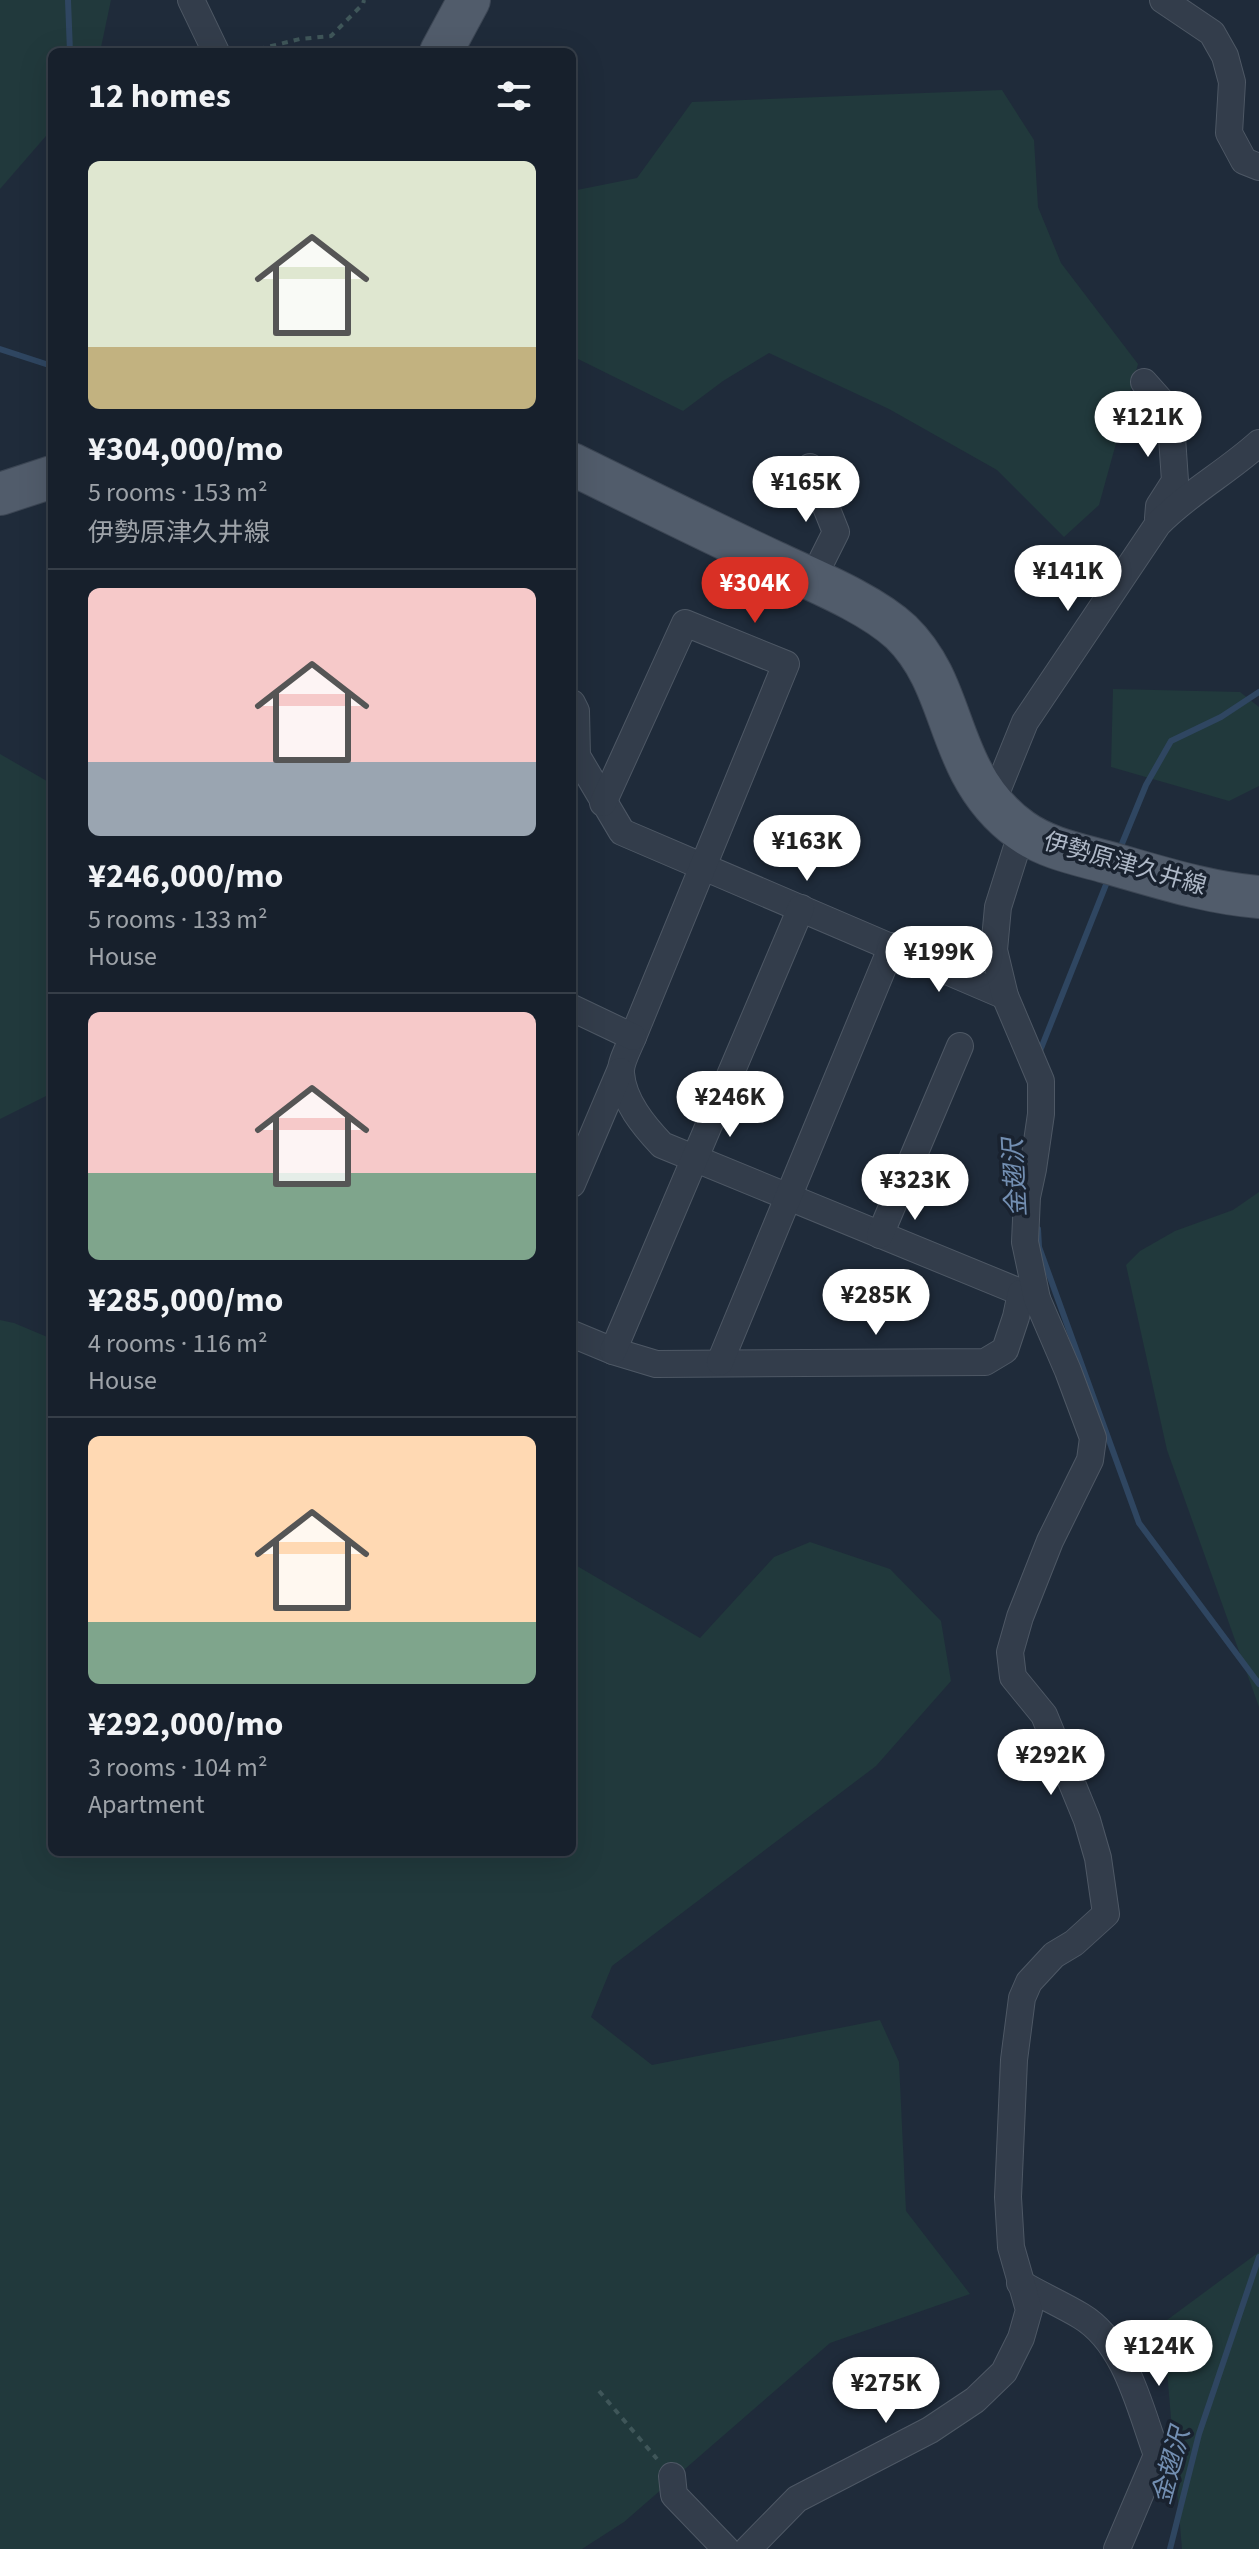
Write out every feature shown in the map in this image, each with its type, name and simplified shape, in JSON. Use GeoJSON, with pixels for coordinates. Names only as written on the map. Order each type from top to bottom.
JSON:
{"type":"FeatureCollection","features":[{"type":"Feature","properties":{"kind":"main road"},"geometry":{"type":"LineString","coordinates":[[443,48],[469,0]]}},
{"type":"Feature","properties":{"kind":"main road","name":"伊勢原津久井線"},"geometry":{"type":"LineString","coordinates":[[576,466],[812,580],[875,613],[900,632],[923,659],[937,682],[971,772],[987,797],[1022,831],[1045,844],[1173,881],[1259,897]]}},
{"type":"Feature","properties":{"kind":"main road"},"geometry":{"type":"LineString","coordinates":[[0,494],[48,478]]}},
{"type":"Feature","properties":{"kind":"street"},"geometry":{"type":"LineString","coordinates":[[191,0],[214,48]]}},
{"type":"Feature","properties":{"kind":"street"},"geometry":{"type":"LineString","coordinates":[[1163,0],[1212,33],[1225,56],[1232,82],[1229,133],[1244,161],[1259,167]]}},
{"type":"Feature","properties":{"kind":"street"},"geometry":{"type":"LineString","coordinates":[[1144,382],[1160,400],[1172,437],[1175,481],[1159,506],[1158,524]]}},
{"type":"Feature","properties":{"kind":"street"},"geometry":{"type":"LineString","coordinates":[[987,797],[999,786],[1025,722],[1158,524],[1171,510],[1236,464],[1259,443]]}},
{"type":"Feature","properties":{"kind":"street"},"geometry":{"type":"LineString","coordinates":[[810,467],[836,532],[812,580]]}},
{"type":"Feature","properties":{"kind":"street"},"geometry":{"type":"LineString","coordinates":[[576,1175],[786,664],[685,623],[603,803]]}},
{"type":"Feature","properties":{"kind":"street"},"geometry":{"type":"LineString","coordinates":[[576,711],[577,756],[622,832],[1005,996]]}},
{"type":"Feature","properties":{"kind":"street"},"geometry":{"type":"LineString","coordinates":[[748,2549],[797,2499],[930,2430],[975,2400],[1004,2372],[1021,2338],[1029,2310],[1011,2247],[1008,2197],[1014,2060],[1022,1998],[1029,1982],[1054,1955],[1074,1943],[1106,1914],[1098,1858],[1087,1820],[1044,1715],[1013,1677],[1010,1652],[1020,1617],[1050,1541],[1090,1460],[1093,1438],[1068,1371],[1029,1296],[1025,1242],[1027,1197],[1041,1114],[1041,1081],[1005,996],[994,950],[998,907],[1022,831]]}},
{"type":"Feature","properties":{"kind":"street"},"geometry":{"type":"LineString","coordinates":[[613,1351],[801,908]]}},
{"type":"Feature","properties":{"kind":"street"},"geometry":{"type":"LineString","coordinates":[[720,1362],[892,946]]}},
{"type":"Feature","properties":{"kind":"street"},"geometry":{"type":"LineString","coordinates":[[576,1010],[633,1037]]}},
{"type":"Feature","properties":{"kind":"street"},"geometry":{"type":"LineString","coordinates":[[880,1235],[960,1046]]}},
{"type":"Feature","properties":{"kind":"street"},"geometry":{"type":"LineString","coordinates":[[620,1071],[628,1098],[644,1126],[662,1145],[1029,1296]]}},
{"type":"Feature","properties":{"kind":"street"},"geometry":{"type":"LineString","coordinates":[[576,1336],[656,1364],[985,1362],[1005,1350],[1016,1317],[1029,1296]]}},
{"type":"Feature","properties":{"kind":"street"},"geometry":{"type":"LineString","coordinates":[[1020,2283],[1048,2301],[1083,2317],[1106,2339],[1125,2369],[1157,2455],[1117,2549]]}},
{"type":"Feature","properties":{"kind":"street"},"geometry":{"type":"LineString","coordinates":[[672,2476],[674,2495],[726,2549]]}},
{"type":"Feature","properties":{"kind":"path"},"geometry":{"type":"LineString","coordinates":[[263,48],[300,39],[331,36],[364,0]]}},
{"type":"Feature","properties":{"kind":"path"},"geometry":{"type":"LineString","coordinates":[[599,2391],[672,2476]]}},
{"type":"Feature","properties":{"kind":"green space"},"geometry":{"type":"Polygon","coordinates":[[[0,0],[111,0],[101,48],[48,48],[48,134],[0,189],[0,0]]]}},
{"type":"Feature","properties":{"kind":"green space"},"geometry":{"type":"Polygon","coordinates":[[[1002,90],[1034,140],[1038,207],[1061,263],[1138,364],[1099,505],[1064,537],[997,470],[889,409],[769,353],[723,381],[683,411],[576,358],[576,190],[637,178],[692,102],[1002,90]]]}},
{"type":"Feature","properties":{"kind":"green space"},"geometry":{"type":"Polygon","coordinates":[[[1113,689],[1240,692],[1259,707],[1259,786],[1229,801],[1111,767],[1113,689]]]}},
{"type":"Feature","properties":{"kind":"green space"},"geometry":{"type":"Polygon","coordinates":[[[0,754],[48,782],[48,1095],[0,1119],[0,754]]]}},
{"type":"Feature","properties":{"kind":"green space"},"geometry":{"type":"Polygon","coordinates":[[[1259,1192],[1259,1707],[1167,1450],[1126,1265],[1140,1251],[1175,1231],[1233,1210],[1259,1192]]]}},
{"type":"Feature","properties":{"kind":"green space"},"geometry":{"type":"Polygon","coordinates":[[[0,1320],[48,1337],[48,1856],[576,1856],[576,1565],[700,1638],[774,1557],[810,1542],[890,1569],[941,1621],[951,1681],[876,1766],[612,1966],[591,2017],[652,2065],[880,2020],[899,2062],[906,2211],[970,2294],[830,2343],[624,2522],[582,2549],[0,2549],[0,1320]]]}},
{"type":"Feature","properties":{"kind":"green space"},"geometry":{"type":"Polygon","coordinates":[[[1259,2252],[1259,2549],[1182,2549],[1163,2323],[1259,2252]]]}},
{"type":"Feature","properties":{"kind":"waterway"},"geometry":{"type":"LineString","coordinates":[[68,0],[70,48]]}},
{"type":"Feature","properties":{"kind":"waterway"},"geometry":{"type":"LineString","coordinates":[[0,349],[48,365]]}},
{"type":"Feature","properties":{"kind":"waterway","name":"金翅沢"},"geometry":{"type":"LineString","coordinates":[[1119,851],[1146,785],[1171,741],[1221,717],[1259,692]]}},
{"type":"Feature","properties":{"kind":"waterway","name":"金翅沢"},"geometry":{"type":"LineString","coordinates":[[1038,1056],[1109,877]]}},
{"type":"Feature","properties":{"kind":"waterway","name":"金翅沢"},"geometry":{"type":"LineString","coordinates":[[1038,1229],[1039,1247],[1139,1523],[1259,1684]]}},
{"type":"Feature","properties":{"kind":"waterway","name":"金翅沢"},"geometry":{"type":"LineString","coordinates":[[1170,2549],[1199,2434],[1259,2257]]}}]}
